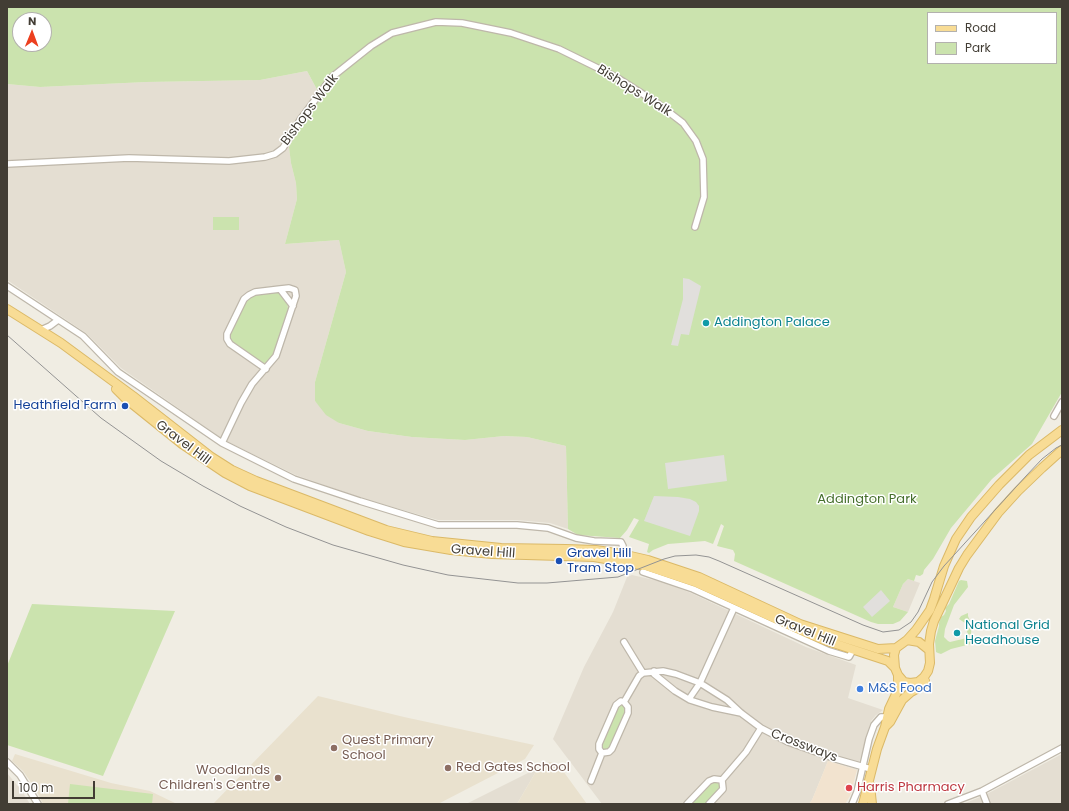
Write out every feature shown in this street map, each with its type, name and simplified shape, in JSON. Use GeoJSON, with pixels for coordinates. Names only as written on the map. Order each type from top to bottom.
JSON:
{"type":"FeatureCollection","features":[{"type":"Feature","properties":{"kind":"main road","name":"Gravel Hill"},"geometry":{"type":"LineString","coordinates":[[7,308],[61,343],[204,453],[226,467],[256,482],[369,524],[416,538],[458,545],[506,549],[622,550],[699,577],[800,624],[868,647],[878,649],[896,648]]}},
{"type":"Feature","properties":{"kind":"main road","name":"Gravel Hill"},"geometry":{"type":"LineString","coordinates":[[99,371],[126,398],[187,448],[225,474],[250,486],[404,542],[436,548],[492,554],[594,557],[638,564],[666,575],[697,583],[798,629],[853,652],[888,661],[897,671]]}},
{"type":"Feature","properties":{"kind":"main road"},"geometry":{"type":"LineString","coordinates":[[872,804],[870,778],[867,768],[877,749],[897,692],[897,671],[894,655],[896,648],[907,640],[916,630],[930,610],[948,555],[960,532],[999,485],[1029,455],[1060,433]]}},
{"type":"Feature","properties":{"kind":"main road"},"geometry":{"type":"LineString","coordinates":[[885,727],[890,722],[902,700],[925,682],[930,663],[929,650],[931,631],[939,608],[967,555],[1003,507],[1037,472],[1062,450]]}},
{"type":"Feature","properties":{"kind":"main road"},"geometry":{"type":"LineString","coordinates":[[907,640],[919,642],[929,650]]}},
{"type":"Feature","properties":{"kind":"main road"},"geometry":{"type":"LineString","coordinates":[[897,671],[904,682],[915,683],[922,679],[928,671]]}},
{"type":"Feature","properties":{"kind":"main road"},"geometry":{"type":"LineString","coordinates":[[863,804],[870,778]]}},
{"type":"Feature","properties":{"kind":"street","name":"Bishops Walk"},"geometry":{"type":"LineString","coordinates":[[7,164],[129,158],[229,161],[265,157],[275,154],[283,148],[300,120],[332,77],[371,46],[392,34],[436,22],[462,23],[511,33],[559,49],[616,77],[658,103],[683,123],[696,141],[702,159],[704,197],[695,227]]}},
{"type":"Feature","properties":{"kind":"street","name":"Gravel Hill"},"geometry":{"type":"LineString","coordinates":[[7,286],[83,336],[118,372],[222,443],[294,479],[360,502],[438,525],[517,525],[548,528],[576,538],[594,541],[617,541],[622,543],[622,550]]}},
{"type":"Feature","properties":{"kind":"street"},"geometry":{"type":"LineString","coordinates":[[222,443],[252,384],[266,369],[276,356],[296,296],[294,290],[289,288],[255,292],[249,295],[244,299],[227,334],[227,339],[230,344],[266,369]]}},
{"type":"Feature","properties":{"kind":"street"},"geometry":{"type":"LineString","coordinates":[[280,290],[293,306]]}},
{"type":"Feature","properties":{"kind":"street"},"geometry":{"type":"LineString","coordinates":[[41,330],[58,320]]}},
{"type":"Feature","properties":{"kind":"street"},"geometry":{"type":"LineString","coordinates":[[1054,416],[1062,402]]}},
{"type":"Feature","properties":{"kind":"street","name":"Gravel Hill"},"geometry":{"type":"LineString","coordinates":[[643,572],[666,575],[829,651],[846,657],[849,657],[853,652]]}},
{"type":"Feature","properties":{"kind":"street"},"geometry":{"type":"LineString","coordinates":[[689,699],[700,683],[734,608]]}},
{"type":"Feature","properties":{"kind":"street"},"geometry":{"type":"LineString","coordinates":[[624,642],[643,673],[639,676],[624,702]]}},
{"type":"Feature","properties":{"kind":"street","name":"Crossways"},"geometry":{"type":"LineString","coordinates":[[654,671],[654,674],[689,699],[712,707],[741,713]]}},
{"type":"Feature","properties":{"kind":"street","name":"Crossways"},"geometry":{"type":"LineString","coordinates":[[643,673],[654,671],[668,672],[700,683],[727,700],[761,728],[788,742],[867,768]]}},
{"type":"Feature","properties":{"kind":"street"},"geometry":{"type":"LineString","coordinates":[[602,753],[599,749],[599,744],[616,705],[621,701],[624,702]]}},
{"type":"Feature","properties":{"kind":"street"},"geometry":{"type":"LineString","coordinates":[[602,753],[611,751],[616,741],[628,710],[627,704],[624,702]]}},
{"type":"Feature","properties":{"kind":"street"},"geometry":{"type":"LineString","coordinates":[[852,804],[867,768],[869,739],[874,725],[881,717],[887,717]]}},
{"type":"Feature","properties":{"kind":"street"},"geometry":{"type":"LineString","coordinates":[[709,804],[723,788],[722,780],[746,752],[761,728]]}},
{"type":"Feature","properties":{"kind":"street"},"geometry":{"type":"LineString","coordinates":[[948,804],[982,791],[1062,748]]}},
{"type":"Feature","properties":{"kind":"street"},"geometry":{"type":"LineString","coordinates":[[591,781],[602,753]]}},
{"type":"Feature","properties":{"kind":"street"},"geometry":{"type":"LineString","coordinates":[[7,762],[20,775],[38,804]]}},
{"type":"Feature","properties":{"kind":"street"},"geometry":{"type":"LineString","coordinates":[[687,804],[709,781],[714,779],[722,780]]}},
{"type":"Feature","properties":{"kind":"street"},"geometry":{"type":"LineString","coordinates":[[982,791],[987,804]]}},
{"type":"Feature","properties":{"kind":"shaded area"},"geometry":{"type":"Polygon","coordinates":[[[307,71],[321,97],[302,123],[289,147],[296,183],[297,199],[285,244],[339,240],[346,272],[315,382],[315,401],[339,423],[368,431],[412,437],[465,440],[504,436],[527,437],[566,446],[568,529],[550,523],[517,520],[438,520],[361,498],[296,475],[224,440],[121,368],[86,333],[7,280],[7,84],[40,87],[146,82],[260,80],[307,71]]]}},
{"type":"Feature","properties":{"kind":"shaded area"},"geometry":{"type":"Polygon","coordinates":[[[683,278],[689,279],[701,286],[689,335],[681,334],[678,346],[671,345],[683,299],[683,278]]]}},
{"type":"Feature","properties":{"kind":"shaded area"},"geometry":{"type":"Polygon","coordinates":[[[724,455],[727,481],[668,489],[665,463],[724,455]]]}},
{"type":"Feature","properties":{"kind":"shaded area"},"geometry":{"type":"Polygon","coordinates":[[[654,496],[678,497],[690,499],[696,502],[699,506],[699,511],[690,536],[644,521],[654,496]]]}},
{"type":"Feature","properties":{"kind":"shaded area"},"geometry":{"type":"Polygon","coordinates":[[[632,575],[663,582],[691,593],[806,647],[856,665],[848,698],[883,710],[871,721],[857,770],[828,761],[809,804],[602,804],[553,739],[584,667],[613,612],[627,577],[632,575]]]}},
{"type":"Feature","properties":{"kind":"shaded area"},"geometry":{"type":"Polygon","coordinates":[[[908,579],[920,583],[908,612],[893,607],[903,584],[908,579]]]}},
{"type":"Feature","properties":{"kind":"shaded area"},"geometry":{"type":"Polygon","coordinates":[[[881,590],[890,601],[872,617],[863,607],[881,590]]]}},
{"type":"Feature","properties":{"kind":"shaded area"},"geometry":{"type":"Polygon","coordinates":[[[318,696],[404,717],[534,745],[525,759],[438,804],[213,804],[318,696]]]}},
{"type":"Feature","properties":{"kind":"shaded area"},"geometry":{"type":"Polygon","coordinates":[[[15,754],[111,783],[150,791],[177,804],[43,804],[35,788],[23,771],[12,761],[15,754]]]}},
{"type":"Feature","properties":{"kind":"shaded area"},"geometry":{"type":"Polygon","coordinates":[[[1062,754],[1062,804],[963,804],[985,795],[1062,754]]]}},
{"type":"Feature","properties":{"kind":"shaded area"},"geometry":{"type":"Polygon","coordinates":[[[828,761],[857,770],[850,796],[845,804],[809,804],[812,800],[828,761]]]}},
{"type":"Feature","properties":{"kind":"shaded area"},"geometry":{"type":"Polygon","coordinates":[[[550,762],[558,764],[587,804],[517,804],[538,768],[550,762]]]}},
{"type":"Feature","properties":{"kind":"shaded area"},"geometry":{"type":"Polygon","coordinates":[[[538,768],[517,804],[466,804],[538,768]]]}},
{"type":"Feature","properties":{"kind":"shaded area"},"geometry":{"type":"Polygon","coordinates":[[[7,773],[22,791],[30,804],[7,804],[7,773]]]}},
{"type":"Feature","properties":{"kind":"green space","name":"Addington Park"},"geometry":{"type":"Polygon","coordinates":[[[7,7],[1062,7],[1062,392],[1032,444],[992,479],[951,528],[933,559],[924,570],[923,574],[920,576],[916,575],[914,581],[908,579],[903,584],[893,607],[908,612],[900,621],[893,624],[878,624],[871,622],[734,561],[735,554],[733,550],[717,546],[724,526],[721,524],[713,544],[705,541],[668,544],[649,553],[647,552],[649,544],[629,537],[639,520],[634,518],[620,538],[578,535],[568,529],[566,446],[527,437],[504,436],[465,440],[412,437],[368,431],[339,423],[326,415],[315,401],[315,382],[346,272],[339,240],[285,244],[297,199],[296,183],[289,147],[302,123],[321,97],[307,71],[260,80],[146,82],[40,87],[7,84],[7,7]]]}},
{"type":"Feature","properties":{"kind":"green space"},"geometry":{"type":"Polygon","coordinates":[[[213,217],[239,217],[239,230],[213,230],[213,217]]]}},
{"type":"Feature","properties":{"kind":"green space"},"geometry":{"type":"Polygon","coordinates":[[[278,292],[287,302],[288,309],[275,351],[268,362],[264,363],[259,362],[231,341],[229,334],[246,301],[250,297],[278,292]]]}},
{"type":"Feature","properties":{"kind":"green space"},"geometry":{"type":"Polygon","coordinates":[[[959,581],[967,581],[968,587],[954,605],[945,629],[944,637],[950,642],[971,637],[971,634],[968,635],[965,623],[959,619],[961,616],[968,613],[972,626],[971,644],[951,649],[941,654],[936,652],[935,641],[939,623],[941,617],[946,611],[945,608],[949,604],[959,581]]]}},
{"type":"Feature","properties":{"kind":"green space"},"geometry":{"type":"Polygon","coordinates":[[[32,604],[175,611],[103,776],[7,745],[7,666],[32,604]]]}},
{"type":"Feature","properties":{"kind":"green space"},"geometry":{"type":"Polygon","coordinates":[[[621,704],[624,704],[627,710],[609,750],[604,751],[602,747],[605,738],[617,709],[621,704]]]}},
{"type":"Feature","properties":{"kind":"green space"},"geometry":{"type":"Polygon","coordinates":[[[719,782],[721,785],[719,791],[706,804],[690,804],[711,784],[719,782]]]}},
{"type":"Feature","properties":{"kind":"green space"},"geometry":{"type":"Polygon","coordinates":[[[70,784],[153,794],[152,804],[68,804],[70,784]]]}},
{"type":"Feature","properties":{"kind":"tram line"},"geometry":{"type":"LineString","coordinates":[[7,335],[101,418],[161,461],[240,506],[286,527],[333,545],[403,565],[448,575],[518,583],[547,583],[618,577],[675,556],[696,555],[709,557],[863,625],[883,632],[899,630],[911,622],[918,612],[932,582],[944,566],[1042,459],[1062,445]]}},
{"type":"Feature","properties":{"kind":"place","name":"Addington Palace"},"geometry":{"type":"Point","coordinates":[706,323]}},
{"type":"Feature","properties":{"kind":"place","name":"Heathfield Farm"},"geometry":{"type":"Point","coordinates":[125,406]}},
{"type":"Feature","properties":{"kind":"place","name":"Gravel Hill Tram Stop"},"geometry":{"type":"Point","coordinates":[559,561]}},
{"type":"Feature","properties":{"kind":"place","name":"National Grid Headhouse"},"geometry":{"type":"Point","coordinates":[957,633]}},
{"type":"Feature","properties":{"kind":"place","name":"M&S Food"},"geometry":{"type":"Point","coordinates":[860,689]}},
{"type":"Feature","properties":{"kind":"place","name":"Quest Primary School"},"geometry":{"type":"Point","coordinates":[334,748]}},
{"type":"Feature","properties":{"kind":"place","name":"Red Gates School"},"geometry":{"type":"Point","coordinates":[448,768]}},
{"type":"Feature","properties":{"kind":"place","name":"Woodlands Children's Centre"},"geometry":{"type":"Point","coordinates":[278,778]}},
{"type":"Feature","properties":{"kind":"place","name":"Harris Pharmacy"},"geometry":{"type":"Point","coordinates":[849,788]}}]}
